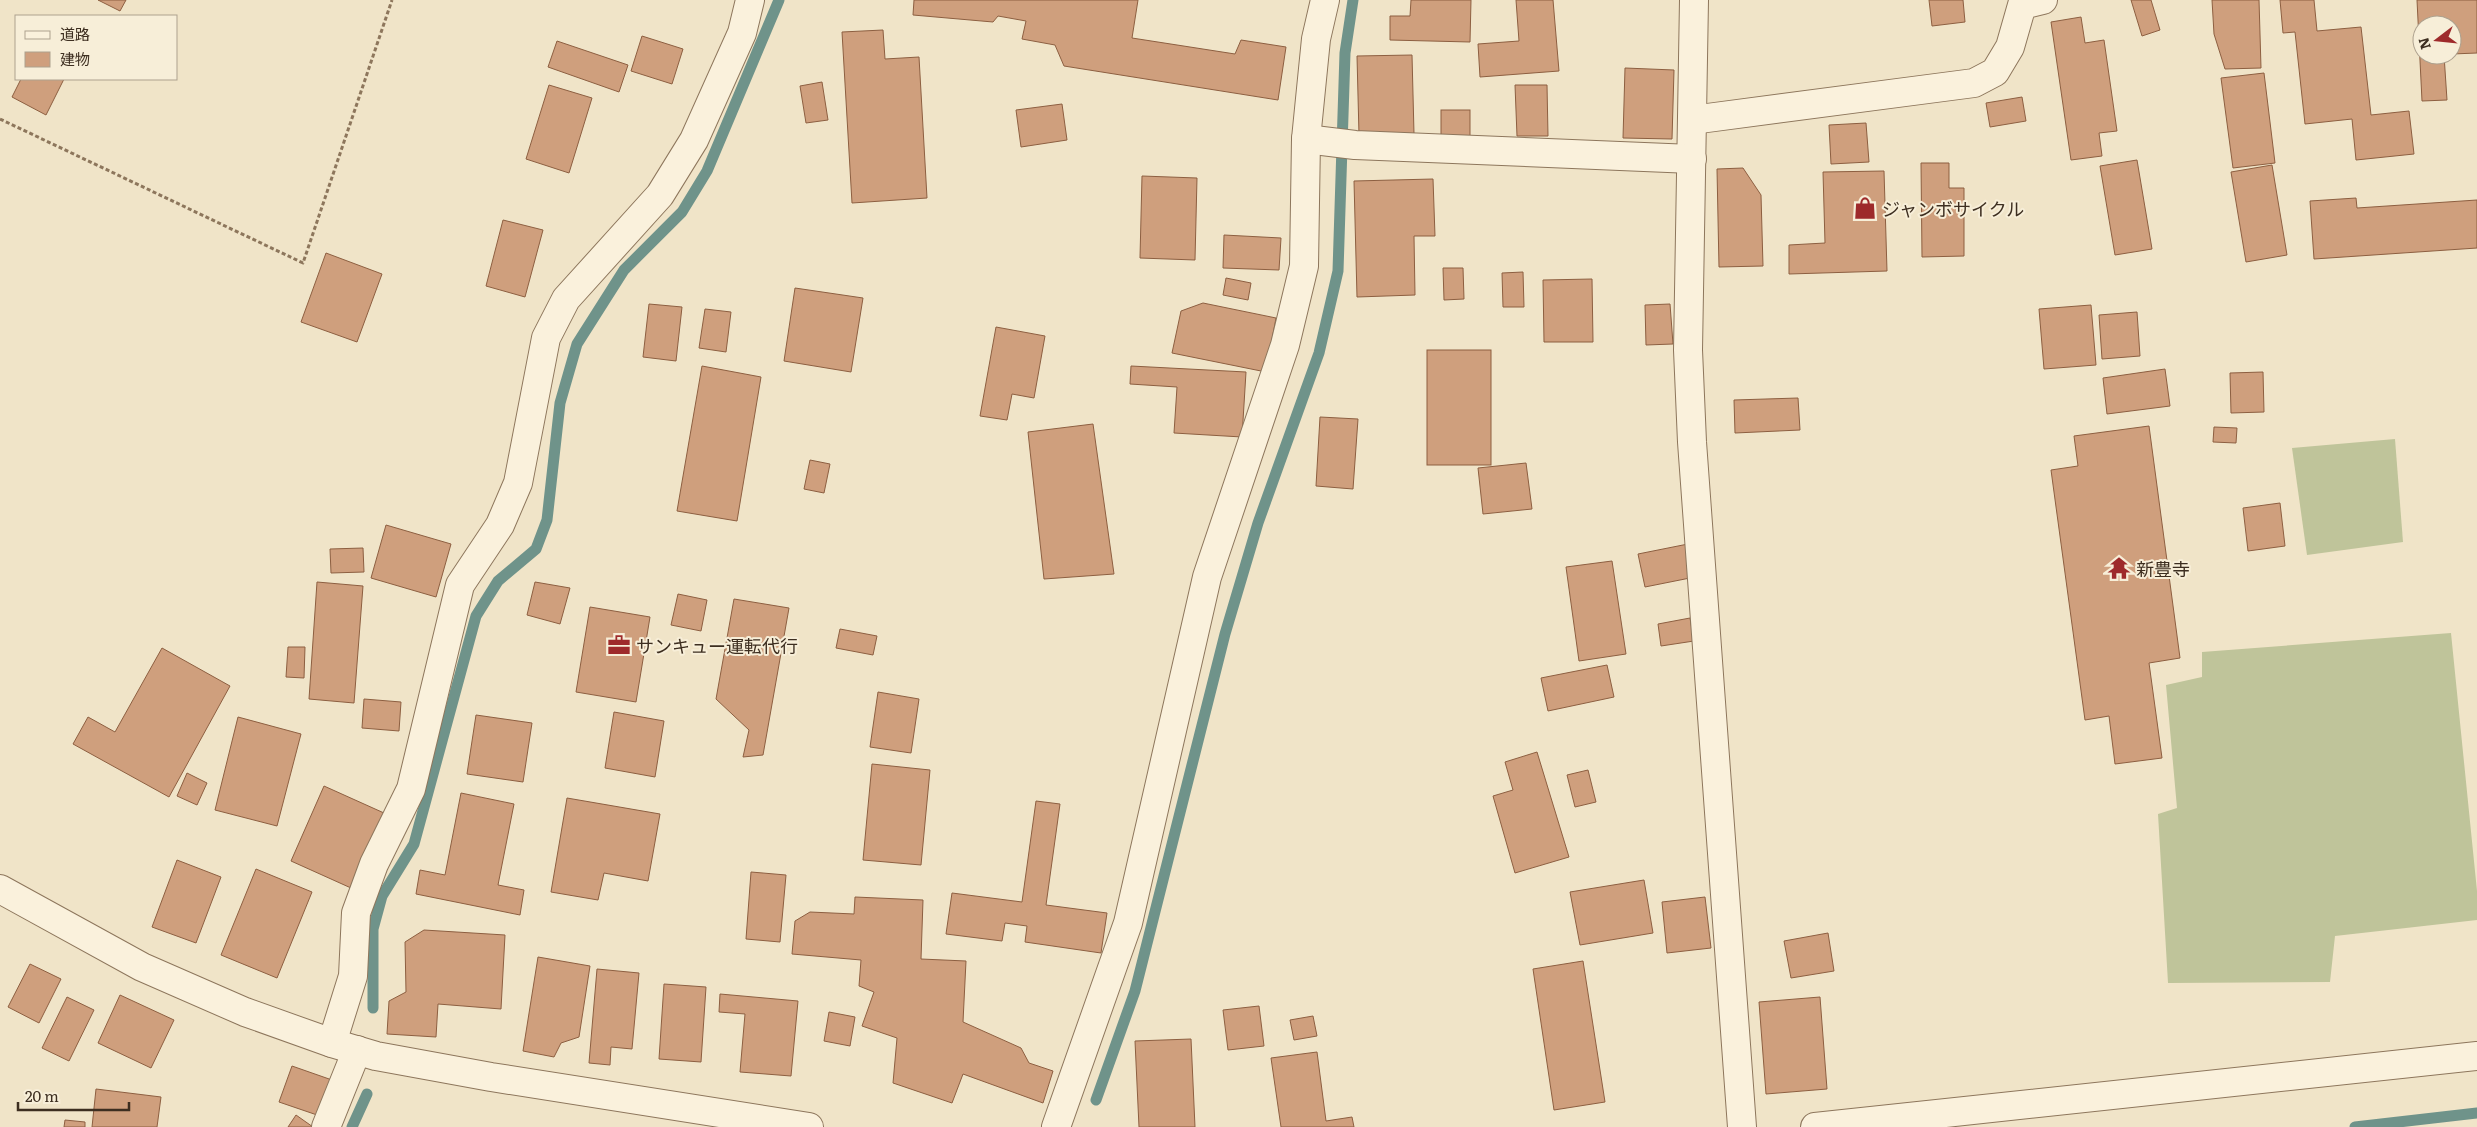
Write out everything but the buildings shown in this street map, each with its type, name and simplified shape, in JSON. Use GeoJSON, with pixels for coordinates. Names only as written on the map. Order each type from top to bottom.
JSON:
{"type":"FeatureCollection","features":[{"type":"Feature","properties":{"kind":"street"},"geometry":{"type":"LineString","coordinates":[[326,1127],[344,1047],[353,976],[356,912],[374,864],[411,789],[460,585],[500,525],[518,482],[546,338],[566,299],[660,195],[694,140],[742,33],[750,0]]}},
{"type":"Feature","properties":{"kind":"street"},"geometry":{"type":"LineString","coordinates":[[1056,1127],[1128,923],[1207,577],[1285,345],[1304,266],[1317,141],[1316,39],[1325,0]]}},
{"type":"Feature","properties":{"kind":"street"},"geometry":{"type":"LineString","coordinates":[[1694,0],[1688,350],[1692,442],[1742,1127]]}},
{"type":"Feature","properties":{"kind":"street"},"geometry":{"type":"LineString","coordinates":[[1692,120],[1974,83],[1995,72],[2010,47],[2022,5],[2043,0]]}},
{"type":"Feature","properties":{"kind":"street"},"geometry":{"type":"LineString","coordinates":[[1317,141],[1355,145],[1692,159]]}},
{"type":"Feature","properties":{"kind":"street"},"geometry":{"type":"LineString","coordinates":[[0,889],[142,967],[245,1012],[344,1047],[376,1056],[491,1077],[809,1127]]}},
{"type":"Feature","properties":{"kind":"street"},"geometry":{"type":"LineString","coordinates":[[1815,1127],[2477,1056]]}},
{"type":"Feature","properties":{"kind":"path"},"geometry":{"type":"LineString","coordinates":[[0,119],[303,262],[392,0]]}},
{"type":"Feature","properties":{"kind":"green space"},"geometry":{"type":"Polygon","coordinates":[[[2395,439],[2403,542],[2307,555],[2292,448],[2395,439]]]}},
{"type":"Feature","properties":{"kind":"green space"},"geometry":{"type":"Polygon","coordinates":[[[2451,633],[2477,891],[2477,920],[2335,936],[2330,982],[2168,983],[2158,814],[2177,808],[2166,685],[2202,677],[2202,652],[2451,633]]]}},
{"type":"Feature","properties":{"kind":"waterway"},"geometry":{"type":"LineString","coordinates":[[373,1008],[373,929],[382,896],[414,844],[476,616],[498,581],[536,549],[547,520],[560,403],[577,344],[624,270],[682,212],[707,171],[779,0]]}},
{"type":"Feature","properties":{"kind":"waterway"},"geometry":{"type":"LineString","coordinates":[[1096,1100],[1135,991],[1225,634],[1258,523],[1319,353],[1338,271],[1345,53],[1353,0]]}},
{"type":"Feature","properties":{"kind":"waterway"},"geometry":{"type":"LineString","coordinates":[[352,1127],[367,1094]]}},
{"type":"Feature","properties":{"kind":"waterway"},"geometry":{"type":"LineString","coordinates":[[2355,1127],[2477,1113]]}},
{"type":"Feature","properties":{"kind":"place","name":"ジャンボサイクル"},"geometry":{"type":"Point","coordinates":[1865,208]}},
{"type":"Feature","properties":{"kind":"place","name":"新豊寺"},"geometry":{"type":"Point","coordinates":[2119,568]}},
{"type":"Feature","properties":{"kind":"place","name":"サンキュー運転代行"},"geometry":{"type":"Point","coordinates":[619,645]}}]}
